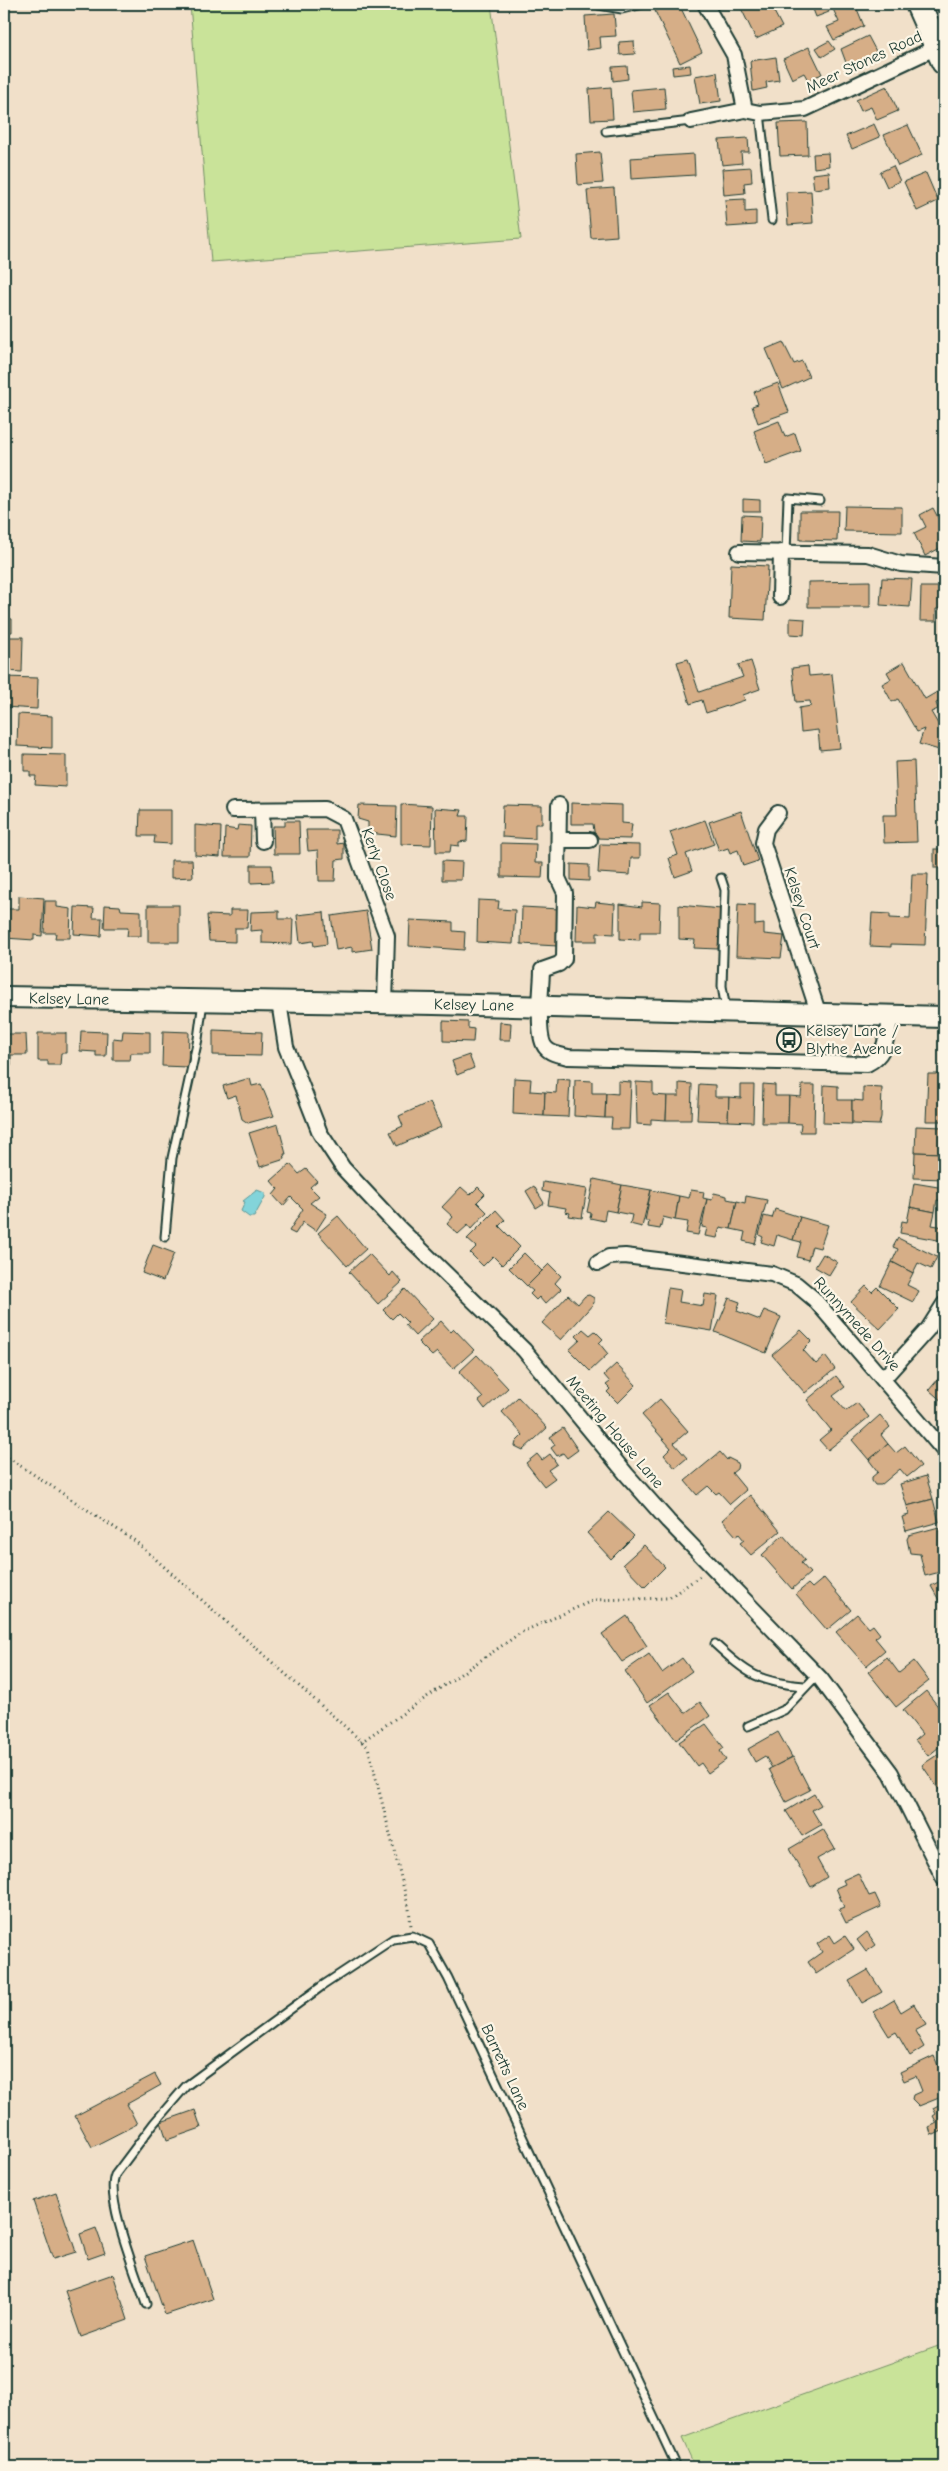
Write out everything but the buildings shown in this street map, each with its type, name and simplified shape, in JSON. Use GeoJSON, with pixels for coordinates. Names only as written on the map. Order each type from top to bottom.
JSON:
{"type":"FeatureCollection","features":[{"type":"Feature","properties":{"kind":"highway"},"geometry":{"type":"LineString","coordinates":[[918,4],[941,55]]}},
{"type":"Feature","properties":{"kind":"main road","name":"Kelsey Lane"},"geometry":{"type":"LineString","coordinates":[[4,997],[542,1007],[944,1018]]}},
{"type":"Feature","properties":{"kind":"street"},"geometry":{"type":"LineString","coordinates":[[705,4],[734,55],[745,110]]}},
{"type":"Feature","properties":{"kind":"street","name":"Meer Stones Road"},"geometry":{"type":"LineString","coordinates":[[691,121],[745,110],[760,113],[805,109],[941,55]]}},
{"type":"Feature","properties":{"kind":"street"},"geometry":{"type":"LineString","coordinates":[[739,552],[868,554],[901,564],[944,567]]}},
{"type":"Feature","properties":{"kind":"street"},"geometry":{"type":"LineString","coordinates":[[780,597],[783,552]]}},
{"type":"Feature","properties":{"kind":"street"},"geometry":{"type":"LineString","coordinates":[[559,805],[558,878],[565,893],[564,959],[559,964],[542,970],[540,1036],[545,1048],[553,1053],[568,1057],[867,1064],[878,1058],[883,1050],[891,1017]]}},
{"type":"Feature","properties":{"kind":"street","name":"Kerly Close"},"geometry":{"type":"LineString","coordinates":[[233,810],[325,809],[344,819],[387,936],[385,1004]]}},
{"type":"Feature","properties":{"kind":"street"},"geometry":{"type":"LineString","coordinates":[[262,810],[263,841]]}},
{"type":"Feature","properties":{"kind":"street","name":"Kelsey Court"},"geometry":{"type":"LineString","coordinates":[[778,813],[766,829],[763,843],[819,1015]]}},
{"type":"Feature","properties":{"kind":"street"},"geometry":{"type":"LineString","coordinates":[[559,840],[590,840]]}},
{"type":"Feature","properties":{"kind":"street","name":"Meeting House Lane"},"geometry":{"type":"LineString","coordinates":[[279,1002],[286,1047],[320,1133],[344,1168],[399,1228],[524,1350],[627,1475],[713,1568],[818,1675],[891,1773],[944,1879]]}},
{"type":"Feature","properties":{"kind":"street","name":"Runnymede Drive"},"geometry":{"type":"LineString","coordinates":[[598,1263],[609,1258],[625,1256],[761,1272],[788,1280],[814,1299],[944,1451]]}},
{"type":"Feature","properties":{"kind":"street"},"geometry":{"type":"LineString","coordinates":[[883,1379],[928,1329],[944,1304]]}},
{"type":"Feature","properties":{"kind":"lane"},"geometry":{"type":"LineString","coordinates":[[599,5],[622,9],[643,4]]}},
{"type":"Feature","properties":{"kind":"lane"},"geometry":{"type":"LineString","coordinates":[[760,113],[772,220]]}},
{"type":"Feature","properties":{"kind":"lane"},"geometry":{"type":"LineString","coordinates":[[606,131],[691,121]]}},
{"type":"Feature","properties":{"kind":"lane"},"geometry":{"type":"LineString","coordinates":[[783,552],[788,498],[820,501]]}},
{"type":"Feature","properties":{"kind":"lane"},"geometry":{"type":"LineString","coordinates":[[721,878],[725,890],[722,986],[726,1012]]}},
{"type":"Feature","properties":{"kind":"lane"},"geometry":{"type":"LineString","coordinates":[[165,1237],[172,1158],[198,1039],[203,1001]]}},
{"type":"Feature","properties":{"kind":"lane"},"geometry":{"type":"LineString","coordinates":[[715,1644],[744,1671],[757,1678],[777,1684],[804,1686]]}},
{"type":"Feature","properties":{"kind":"lane"},"geometry":{"type":"LineString","coordinates":[[748,1726],[784,1710],[797,1697],[804,1686],[818,1675]]}},
{"type":"Feature","properties":{"kind":"lane"},"geometry":{"type":"LineString","coordinates":[[146,2304],[114,2202],[112,2184],[115,2176],[154,2123],[186,2086],[322,1986],[393,1939],[412,1936]]}},
{"type":"Feature","properties":{"kind":"lane","name":"Barretts Lane"},"geometry":{"type":"LineString","coordinates":[[412,1936],[429,1944],[448,1978],[677,2467]]}},
{"type":"Feature","properties":{"kind":"path"},"geometry":{"type":"LineString","coordinates":[[4,1455],[135,1541],[368,1747],[409,1909],[412,1936]]}},
{"type":"Feature","properties":{"kind":"path"},"geometry":{"type":"LineString","coordinates":[[361,1742],[522,1632],[594,1600],[669,1598],[713,1568]]}},
{"type":"Feature","properties":{"kind":"green space"},"geometry":{"type":"Polygon","coordinates":[[[190,4],[491,4],[521,239],[211,262],[190,4]]]}},
{"type":"Feature","properties":{"kind":"green space"},"geometry":{"type":"Polygon","coordinates":[[[944,2344],[944,2467],[695,2467],[682,2438],[944,2344]]]}},
{"type":"Feature","properties":{"kind":"water"},"geometry":{"type":"Polygon","coordinates":[[[257,1190],[265,1193],[265,1197],[254,1217],[249,1217],[241,1211],[245,1202],[243,1201],[257,1190]]]}},
{"type":"Feature","properties":{"kind":"place","name":"Kelsey Lane / Blythe Avenue"},"geometry":{"type":"Point","coordinates":[789,1040]}}]}
